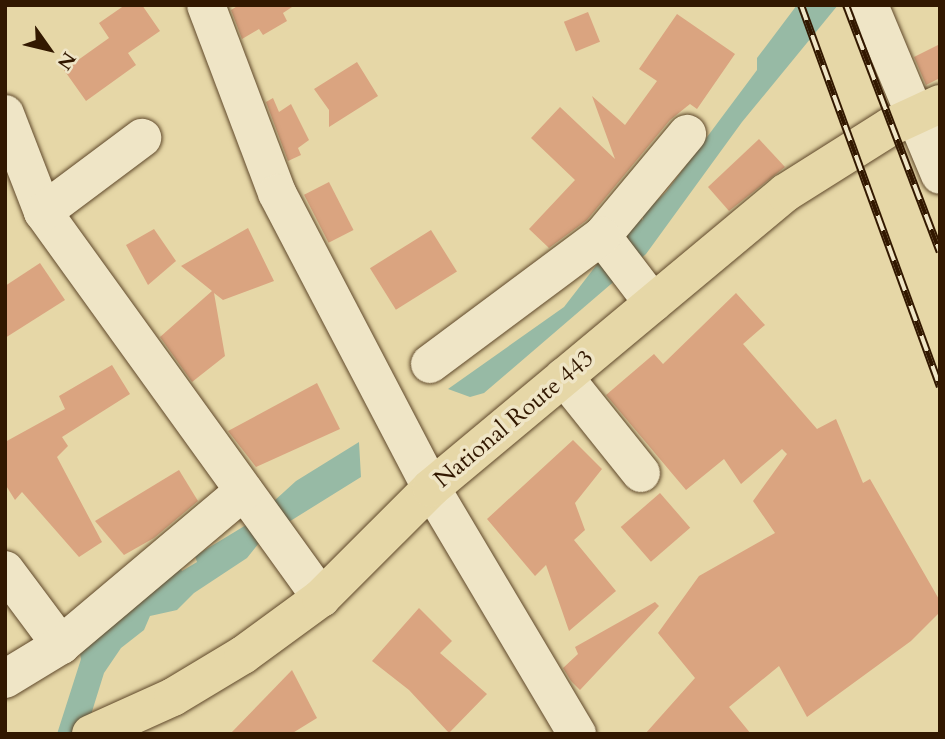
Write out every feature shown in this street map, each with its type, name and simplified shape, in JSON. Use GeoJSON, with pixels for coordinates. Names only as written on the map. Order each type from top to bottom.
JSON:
{"type":"FeatureCollection","features":[{"type":"Feature","properties":{"kind":"highway","name":"National Route 443"},"geometry":{"type":"LineString","coordinates":[[91,734],[173,697],[243,655],[321,598],[431,488],[785,193],[927,109]]}},
{"type":"Feature","properties":{"kind":"street"},"geometry":{"type":"LineString","coordinates":[[206,5],[277,193],[431,488],[577,734]]}},
{"type":"Feature","properties":{"kind":"street"},"geometry":{"type":"LineString","coordinates":[[869,5],[927,109],[940,175]]}},
{"type":"Feature","properties":{"kind":"street"},"geometry":{"type":"LineString","coordinates":[[5,114],[43,212],[321,598]]}},
{"type":"Feature","properties":{"kind":"street"},"geometry":{"type":"LineString","coordinates":[[430,364],[602,236],[687,134]]}},
{"type":"Feature","properties":{"kind":"street"},"geometry":{"type":"LineString","coordinates":[[43,212],[142,138]]}},
{"type":"Feature","properties":{"kind":"street"},"geometry":{"type":"LineString","coordinates":[[602,236],[653,303]]}},
{"type":"Feature","properties":{"kind":"street"},"geometry":{"type":"LineString","coordinates":[[564,377],[641,473]]}},
{"type":"Feature","properties":{"kind":"street"},"geometry":{"type":"LineString","coordinates":[[5,679],[61,645],[244,491]]}},
{"type":"Feature","properties":{"kind":"street"},"geometry":{"type":"LineString","coordinates":[[5,570],[61,645]]}},
{"type":"Feature","properties":{"kind":"shaded area"},"geometry":{"type":"Polygon","coordinates":[[[797,5],[838,5],[742,122],[646,254],[484,393],[470,397],[448,389],[564,307],[605,254],[640,218],[643,220],[643,214],[666,192],[757,70],[757,58],[797,5]]]}},
{"type":"Feature","properties":{"kind":"shaded area"},"geometry":{"type":"Polygon","coordinates":[[[359,442],[361,477],[263,538],[247,558],[194,593],[177,610],[150,616],[144,630],[121,648],[104,673],[85,734],[57,734],[81,659],[79,648],[180,568],[182,571],[197,562],[195,556],[251,522],[296,481],[359,442]]]}},
{"type":"Feature","properties":{"kind":"building"},"geometry":{"type":"Polygon","coordinates":[[[125,5],[142,5],[160,31],[128,53],[136,65],[86,101],[64,70],[109,38],[99,23],[125,5]]]}},
{"type":"Feature","properties":{"kind":"building"},"geometry":{"type":"Polygon","coordinates":[[[239,5],[295,5],[283,13],[287,21],[263,35],[259,29],[242,39],[231,10],[239,5]]]}},
{"type":"Feature","properties":{"kind":"building"},"geometry":{"type":"Polygon","coordinates":[[[588,12],[600,42],[576,51],[564,22],[588,12]]]}},
{"type":"Feature","properties":{"kind":"building"},"geometry":{"type":"Polygon","coordinates":[[[677,14],[735,54],[697,109],[690,104],[670,120],[587,220],[549,248],[529,229],[575,180],[531,138],[560,107],[615,159],[592,96],[625,125],[657,81],[639,69],[677,14]]]}},
{"type":"Feature","properties":{"kind":"building"},"geometry":{"type":"Polygon","coordinates":[[[940,44],[940,78],[926,85],[914,57],[940,44]]]}},
{"type":"Feature","properties":{"kind":"building"},"geometry":{"type":"Polygon","coordinates":[[[357,62],[378,96],[329,127],[329,110],[314,89],[357,62]]]}},
{"type":"Feature","properties":{"kind":"building"},"geometry":{"type":"Polygon","coordinates":[[[273,98],[279,112],[291,104],[309,140],[298,148],[301,155],[288,161],[266,102],[273,98]]]}},
{"type":"Feature","properties":{"kind":"building"},"geometry":{"type":"Polygon","coordinates":[[[759,139],[785,167],[729,211],[708,187],[759,139]]]}},
{"type":"Feature","properties":{"kind":"building"},"geometry":{"type":"Polygon","coordinates":[[[329,182],[354,230],[329,243],[304,195],[329,182]]]}},
{"type":"Feature","properties":{"kind":"building"},"geometry":{"type":"Polygon","coordinates":[[[248,228],[274,281],[223,300],[214,293],[225,356],[192,382],[160,337],[212,291],[181,266],[248,228]]]}},
{"type":"Feature","properties":{"kind":"building"},"geometry":{"type":"Polygon","coordinates":[[[154,229],[176,261],[148,285],[126,245],[154,229]]]}},
{"type":"Feature","properties":{"kind":"building"},"geometry":{"type":"Polygon","coordinates":[[[431,230],[457,272],[396,310],[370,268],[431,230]]]}},
{"type":"Feature","properties":{"kind":"building"},"geometry":{"type":"Polygon","coordinates":[[[40,263],[65,300],[5,338],[5,286],[40,263]]]}},
{"type":"Feature","properties":{"kind":"building"},"geometry":{"type":"Polygon","coordinates":[[[736,293],[765,325],[743,344],[817,429],[836,419],[863,483],[870,479],[940,601],[940,612],[911,641],[807,717],[779,666],[729,707],[751,734],[645,734],[695,678],[658,633],[699,576],[775,533],[753,501],[787,454],[782,449],[741,484],[724,459],[686,490],[606,395],[654,354],[663,364],[736,293]]]}},
{"type":"Feature","properties":{"kind":"building"},"geometry":{"type":"Polygon","coordinates":[[[112,365],[130,394],[62,437],[68,446],[57,457],[102,542],[79,557],[22,492],[15,500],[5,484],[5,442],[65,409],[59,396],[112,365]]]}},
{"type":"Feature","properties":{"kind":"building"},"geometry":{"type":"Polygon","coordinates":[[[317,383],[340,429],[256,467],[228,431],[317,383]]]}},
{"type":"Feature","properties":{"kind":"building"},"geometry":{"type":"Polygon","coordinates":[[[573,440],[602,469],[575,503],[585,530],[574,540],[616,591],[569,631],[546,565],[535,576],[487,519],[573,440]]]}},
{"type":"Feature","properties":{"kind":"building"},"geometry":{"type":"Polygon","coordinates":[[[179,470],[198,501],[154,538],[124,555],[95,521],[179,470]]]}},
{"type":"Feature","properties":{"kind":"building"},"geometry":{"type":"Polygon","coordinates":[[[660,493],[690,528],[651,562],[621,527],[660,493]]]}},
{"type":"Feature","properties":{"kind":"building"},"geometry":{"type":"Polygon","coordinates":[[[655,602],[659,606],[580,690],[563,668],[578,654],[575,647],[655,602]]]}},
{"type":"Feature","properties":{"kind":"building"},"geometry":{"type":"Polygon","coordinates":[[[419,608],[452,641],[440,653],[487,694],[449,733],[409,690],[372,661],[419,608]]]}},
{"type":"Feature","properties":{"kind":"building"},"geometry":{"type":"Polygon","coordinates":[[[292,670],[317,718],[291,734],[230,734],[292,670]]]}},
{"type":"Feature","properties":{"kind":"railway"},"geometry":{"type":"LineString","coordinates":[[801,5],[940,386]]}},
{"type":"Feature","properties":{"kind":"railway"},"geometry":{"type":"LineString","coordinates":[[846,5],[940,252]]}}]}
